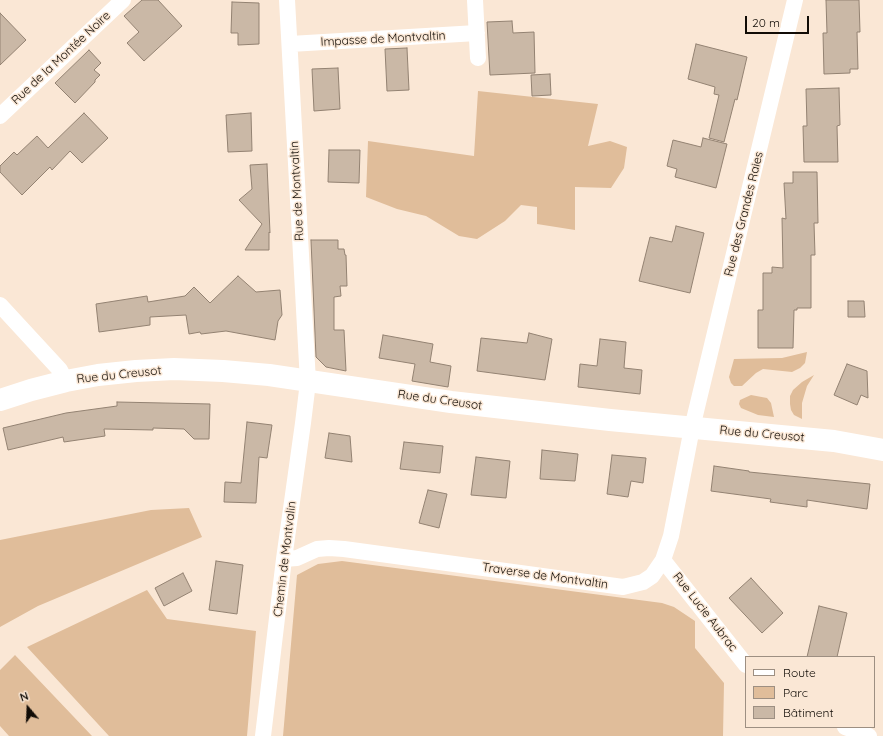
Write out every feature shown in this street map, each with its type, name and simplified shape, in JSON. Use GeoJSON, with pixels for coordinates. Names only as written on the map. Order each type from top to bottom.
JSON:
{"type":"FeatureCollection","features":[{"type":"Feature","properties":{"kind":"street","name":"Rue de la Montée Noire"},"geometry":{"type":"LineString","coordinates":[[0,116],[122,0]]}},
{"type":"Feature","properties":{"kind":"street","name":"Rue de Montvaltin"},"geometry":{"type":"LineString","coordinates":[[287,0],[308,382]]}},
{"type":"Feature","properties":{"kind":"street"},"geometry":{"type":"LineString","coordinates":[[475,0],[478,58]]}},
{"type":"Feature","properties":{"kind":"street","name":"Rue des Grandes Raies"},"geometry":{"type":"LineString","coordinates":[[692,428],[795,0]]}},
{"type":"Feature","properties":{"kind":"street","name":"Impasse de Montvaltin"},"geometry":{"type":"LineString","coordinates":[[290,44],[477,33]]}},
{"type":"Feature","properties":{"kind":"street"},"geometry":{"type":"LineString","coordinates":[[0,304],[60,370],[66,381]]}},
{"type":"Feature","properties":{"kind":"street","name":"Rue du Creusot"},"geometry":{"type":"LineString","coordinates":[[0,400],[66,381],[98,375],[174,369],[223,371],[269,375],[308,382],[451,402],[692,428],[834,441],[883,450]]}},
{"type":"Feature","properties":{"kind":"street","name":"Chemin de Montvalin"},"geometry":{"type":"LineString","coordinates":[[263,736],[284,559],[308,382]]}},
{"type":"Feature","properties":{"kind":"street","name":"Traverse de Montvaltin"},"geometry":{"type":"LineString","coordinates":[[284,559],[297,558],[317,549],[344,548],[623,587],[644,582],[652,576],[663,560],[671,536],[692,428]]}},
{"type":"Feature","properties":{"kind":"street","name":"Rue Lucie Aubrac"},"geometry":{"type":"LineString","coordinates":[[663,560],[745,664]]}},
{"type":"Feature","properties":{"kind":"street"},"geometry":{"type":"LineString","coordinates":[[848,728],[869,736]]}},
{"type":"Feature","properties":{"kind":"green space"},"geometry":{"type":"Polygon","coordinates":[[[478,91],[598,104],[588,146],[610,141],[627,147],[624,168],[611,188],[575,187],[575,230],[537,224],[537,207],[521,205],[505,221],[477,239],[459,236],[426,216],[397,209],[366,197],[368,141],[474,156],[478,91]]]}},
{"type":"Feature","properties":{"kind":"green space"},"geometry":{"type":"Polygon","coordinates":[[[807,352],[805,363],[800,368],[792,372],[763,369],[756,373],[742,386],[734,386],[731,383],[729,377],[734,359],[782,358],[807,352]]]}},
{"type":"Feature","properties":{"kind":"green space"},"geometry":{"type":"Polygon","coordinates":[[[814,375],[807,386],[802,403],[802,419],[794,415],[791,410],[790,396],[793,390],[802,382],[814,375]]]}},
{"type":"Feature","properties":{"kind":"green space"},"geometry":{"type":"Polygon","coordinates":[[[751,395],[767,398],[771,403],[774,417],[758,415],[741,408],[739,404],[740,400],[751,395]]]}},
{"type":"Feature","properties":{"kind":"green space"},"geometry":{"type":"Polygon","coordinates":[[[189,508],[202,537],[38,606],[0,627],[0,540],[151,510],[189,508]]]}},
{"type":"Feature","properties":{"kind":"green space"},"geometry":{"type":"Polygon","coordinates":[[[342,561],[662,603],[674,607],[695,621],[695,648],[724,683],[723,736],[283,736],[297,575],[318,564],[342,561]]]}},
{"type":"Feature","properties":{"kind":"green space"},"geometry":{"type":"Polygon","coordinates":[[[147,590],[167,619],[256,631],[247,736],[109,736],[27,647],[147,590]]]}},
{"type":"Feature","properties":{"kind":"green space"},"geometry":{"type":"Polygon","coordinates":[[[15,655],[92,736],[9,736],[0,726],[0,670],[15,655]]]}},
{"type":"Feature","properties":{"kind":"building"},"geometry":{"type":"Polygon","coordinates":[[[142,0],[158,0],[182,26],[144,61],[127,43],[139,32],[124,16],[142,0]]]}},
{"type":"Feature","properties":{"kind":"building"},"geometry":{"type":"Polygon","coordinates":[[[826,0],[859,0],[860,32],[857,32],[858,69],[850,69],[850,73],[824,74],[823,33],[827,33],[826,0]]]}},
{"type":"Feature","properties":{"kind":"building"},"geometry":{"type":"Polygon","coordinates":[[[232,2],[259,3],[259,44],[238,45],[238,33],[231,33],[232,2]]]}},
{"type":"Feature","properties":{"kind":"building"},"geometry":{"type":"Polygon","coordinates":[[[0,13],[26,40],[0,65],[0,13]]]}},
{"type":"Feature","properties":{"kind":"building"},"geometry":{"type":"Polygon","coordinates":[[[512,21],[513,33],[534,32],[535,73],[490,75],[487,22],[512,21]]]}},
{"type":"Feature","properties":{"kind":"building"},"geometry":{"type":"Polygon","coordinates":[[[696,44],[747,57],[737,100],[735,99],[724,142],[709,138],[719,95],[714,94],[715,87],[688,79],[696,44]]]}},
{"type":"Feature","properties":{"kind":"building"},"geometry":{"type":"Polygon","coordinates":[[[407,48],[409,90],[387,91],[385,49],[407,48]]]}},
{"type":"Feature","properties":{"kind":"building"},"geometry":{"type":"Polygon","coordinates":[[[89,50],[101,63],[94,70],[100,75],[75,103],[55,83],[89,50]]]}},
{"type":"Feature","properties":{"kind":"building"},"geometry":{"type":"Polygon","coordinates":[[[338,68],[340,109],[314,111],[312,69],[338,68]]]}},
{"type":"Feature","properties":{"kind":"building"},"geometry":{"type":"Polygon","coordinates":[[[550,74],[551,95],[532,96],[531,75],[550,74]]]}},
{"type":"Feature","properties":{"kind":"building"},"geometry":{"type":"Polygon","coordinates":[[[839,88],[840,125],[837,126],[838,162],[804,162],[803,126],[807,126],[806,89],[839,88]]]}},
{"type":"Feature","properties":{"kind":"building"},"geometry":{"type":"Polygon","coordinates":[[[84,113],[108,138],[82,163],[70,151],[52,170],[50,167],[22,195],[0,172],[0,166],[14,152],[17,155],[37,136],[48,148],[84,113]]]}},
{"type":"Feature","properties":{"kind":"building"},"geometry":{"type":"Polygon","coordinates":[[[251,113],[252,151],[228,152],[226,115],[251,113]]]}},
{"type":"Feature","properties":{"kind":"building"},"geometry":{"type":"Polygon","coordinates":[[[703,138],[727,144],[716,188],[675,177],[677,169],[667,166],[673,140],[701,147],[703,138]]]}},
{"type":"Feature","properties":{"kind":"building"},"geometry":{"type":"Polygon","coordinates":[[[329,150],[360,150],[359,183],[328,182],[329,150]]]}},
{"type":"Feature","properties":{"kind":"building"},"geometry":{"type":"Polygon","coordinates":[[[267,164],[270,233],[269,232],[269,250],[245,250],[262,224],[239,200],[252,189],[250,165],[267,164]]]}},
{"type":"Feature","properties":{"kind":"building"},"geometry":{"type":"Polygon","coordinates":[[[793,172],[817,172],[818,223],[814,223],[815,255],[811,255],[811,308],[797,308],[797,310],[794,310],[793,348],[758,348],[758,310],[763,310],[763,273],[772,273],[772,267],[783,268],[782,218],[786,219],[784,183],[793,183],[793,172]]]}},
{"type":"Feature","properties":{"kind":"building"},"geometry":{"type":"Polygon","coordinates":[[[676,226],[704,233],[690,293],[639,281],[650,237],[672,242],[676,226]]]}},
{"type":"Feature","properties":{"kind":"building"},"geometry":{"type":"Polygon","coordinates":[[[311,240],[338,240],[338,249],[344,249],[346,255],[347,286],[340,286],[341,296],[334,297],[334,330],[344,330],[346,371],[326,367],[316,357],[311,240]]]}},
{"type":"Feature","properties":{"kind":"building"},"geometry":{"type":"Polygon","coordinates":[[[238,276],[256,292],[280,290],[282,315],[278,321],[275,340],[226,331],[189,334],[186,315],[150,317],[150,325],[99,332],[96,304],[147,296],[148,302],[185,296],[194,287],[210,303],[238,276]]]}},
{"type":"Feature","properties":{"kind":"building"},"geometry":{"type":"Polygon","coordinates":[[[848,301],[864,301],[865,317],[848,317],[848,301]]]}},
{"type":"Feature","properties":{"kind":"building"},"geometry":{"type":"Polygon","coordinates":[[[529,333],[552,339],[545,380],[477,371],[481,338],[527,343],[529,333]]]}},
{"type":"Feature","properties":{"kind":"building"},"geometry":{"type":"Polygon","coordinates":[[[383,335],[433,344],[430,362],[451,366],[448,387],[412,381],[415,364],[379,358],[383,335]]]}},
{"type":"Feature","properties":{"kind":"building"},"geometry":{"type":"Polygon","coordinates":[[[600,339],[626,342],[624,368],[642,370],[640,394],[578,387],[580,364],[597,366],[600,339]]]}},
{"type":"Feature","properties":{"kind":"building"},"geometry":{"type":"Polygon","coordinates":[[[847,364],[867,371],[868,398],[861,395],[857,405],[834,395],[847,364]]]}},
{"type":"Feature","properties":{"kind":"building"},"geometry":{"type":"Polygon","coordinates":[[[117,402],[210,404],[209,439],[194,439],[184,429],[104,429],[105,436],[64,442],[63,437],[8,450],[3,428],[66,413],[117,406],[117,402]]]}},
{"type":"Feature","properties":{"kind":"building"},"geometry":{"type":"Polygon","coordinates":[[[247,422],[272,425],[267,458],[259,457],[256,503],[224,502],[225,482],[241,483],[247,422]]]}},
{"type":"Feature","properties":{"kind":"building"},"geometry":{"type":"Polygon","coordinates":[[[329,433],[350,436],[352,462],[325,458],[329,433]]]}},
{"type":"Feature","properties":{"kind":"building"},"geometry":{"type":"Polygon","coordinates":[[[404,442],[443,446],[440,473],[400,469],[404,442]]]}},
{"type":"Feature","properties":{"kind":"building"},"geometry":{"type":"Polygon","coordinates":[[[542,450],[578,454],[575,481],[540,479],[542,450]]]}},
{"type":"Feature","properties":{"kind":"building"},"geometry":{"type":"Polygon","coordinates":[[[612,455],[646,458],[643,483],[631,481],[628,497],[607,494],[612,455]]]}},
{"type":"Feature","properties":{"kind":"building"},"geometry":{"type":"Polygon","coordinates":[[[476,457],[510,461],[506,498],[471,495],[476,457]]]}},
{"type":"Feature","properties":{"kind":"building"},"geometry":{"type":"Polygon","coordinates":[[[714,466],[749,472],[870,484],[867,509],[807,500],[807,507],[770,502],[771,499],[711,491],[714,466]]]}},
{"type":"Feature","properties":{"kind":"building"},"geometry":{"type":"Polygon","coordinates":[[[428,490],[447,494],[439,528],[419,523],[428,490]]]}},
{"type":"Feature","properties":{"kind":"building"},"geometry":{"type":"Polygon","coordinates":[[[216,561],[243,565],[237,614],[209,610],[216,561]]]}},
{"type":"Feature","properties":{"kind":"building"},"geometry":{"type":"Polygon","coordinates":[[[183,573],[192,591],[164,606],[155,588],[183,573]]]}},
{"type":"Feature","properties":{"kind":"building"},"geometry":{"type":"Polygon","coordinates":[[[751,578],[783,613],[762,633],[729,598],[751,578]]]}},
{"type":"Feature","properties":{"kind":"building"},"geometry":{"type":"Polygon","coordinates":[[[819,606],[847,613],[837,656],[807,656],[819,606]]]}}]}
